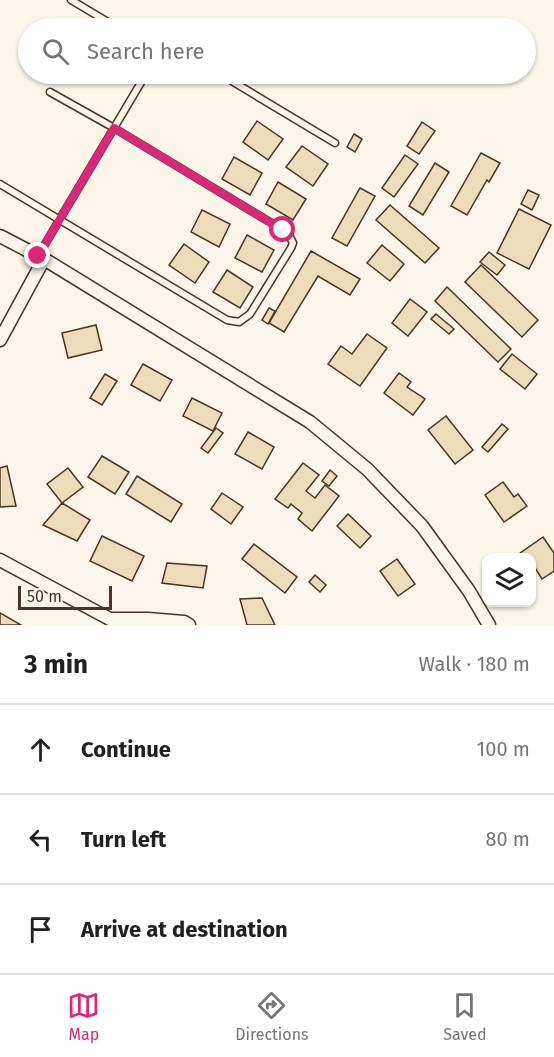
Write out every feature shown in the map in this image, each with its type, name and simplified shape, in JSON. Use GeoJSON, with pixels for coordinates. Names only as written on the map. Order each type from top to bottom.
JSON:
{"type":"FeatureCollection","features":[{"type":"Feature","properties":{"kind":"street"},"geometry":{"type":"LineString","coordinates":[[0,236],[41,258],[310,422],[359,462],[422,526],[469,591],[489,625]]}},
{"type":"Feature","properties":{"kind":"street"},"geometry":{"type":"LineString","coordinates":[[0,340],[41,258]]}},
{"type":"Feature","properties":{"kind":"street"},"geometry":{"type":"LineString","coordinates":[[0,560],[117,622],[147,619],[184,622],[189,625]]}},
{"type":"Feature","properties":{"kind":"lane"},"geometry":{"type":"LineString","coordinates":[[70,0],[101,18]]}},
{"type":"Feature","properties":{"kind":"lane"},"geometry":{"type":"LineString","coordinates":[[41,258],[59,220],[140,84]]}},
{"type":"Feature","properties":{"kind":"lane"},"geometry":{"type":"LineString","coordinates":[[237,84],[335,143]]}},
{"type":"Feature","properties":{"kind":"lane"},"geometry":{"type":"LineString","coordinates":[[0,184],[227,320],[234,322],[239,322],[250,314],[291,248],[293,243],[283,230],[50,92]]}},
{"type":"Feature","properties":{"kind":"building"},"geometry":{"type":"Polygon","coordinates":[[[257,121],[283,139],[268,160],[243,142],[257,121]]]}},
{"type":"Feature","properties":{"kind":"building"},"geometry":{"type":"Polygon","coordinates":[[[422,122],[435,131],[419,154],[407,146],[422,122]]]}},
{"type":"Feature","properties":{"kind":"building"},"geometry":{"type":"Polygon","coordinates":[[[354,134],[362,139],[355,152],[347,147],[354,134]]]}},
{"type":"Feature","properties":{"kind":"building"},"geometry":{"type":"Polygon","coordinates":[[[302,146],[328,164],[313,186],[286,167],[302,146]]]}},
{"type":"Feature","properties":{"kind":"building"},"geometry":{"type":"Polygon","coordinates":[[[481,153],[500,163],[489,182],[487,180],[467,215],[451,206],[481,153]]]}},
{"type":"Feature","properties":{"kind":"building"},"geometry":{"type":"Polygon","coordinates":[[[405,155],[418,164],[394,197],[382,188],[405,155]]]}},
{"type":"Feature","properties":{"kind":"building"},"geometry":{"type":"Polygon","coordinates":[[[234,157],[262,173],[250,195],[222,179],[234,157]]]}},
{"type":"Feature","properties":{"kind":"building"},"geometry":{"type":"Polygon","coordinates":[[[435,163],[449,172],[423,215],[409,206],[435,163]]]}},
{"type":"Feature","properties":{"kind":"building"},"geometry":{"type":"Polygon","coordinates":[[[278,182],[306,199],[293,220],[266,204],[278,182]]]}},
{"type":"Feature","properties":{"kind":"building"},"geometry":{"type":"Polygon","coordinates":[[[360,188],[375,196],[347,246],[332,238],[360,188]]]}},
{"type":"Feature","properties":{"kind":"building"},"geometry":{"type":"Polygon","coordinates":[[[528,190],[539,195],[532,210],[521,204],[528,190]]]}},
{"type":"Feature","properties":{"kind":"building"},"geometry":{"type":"Polygon","coordinates":[[[390,205],[439,248],[425,263],[376,220],[390,205]]]}},
{"type":"Feature","properties":{"kind":"building"},"geometry":{"type":"Polygon","coordinates":[[[519,209],[551,225],[529,269],[497,253],[519,209]]]}},
{"type":"Feature","properties":{"kind":"building"},"geometry":{"type":"Polygon","coordinates":[[[202,210],[230,224],[219,247],[191,232],[202,210]]]}},
{"type":"Feature","properties":{"kind":"building"},"geometry":{"type":"Polygon","coordinates":[[[247,235],[274,250],[262,272],[235,258],[247,235]]]}},
{"type":"Feature","properties":{"kind":"building"},"geometry":{"type":"Polygon","coordinates":[[[184,244],[209,262],[195,283],[169,265],[184,244]]]}},
{"type":"Feature","properties":{"kind":"building"},"geometry":{"type":"Polygon","coordinates":[[[382,245],[404,264],[390,281],[367,263],[382,245]]]}},
{"type":"Feature","properties":{"kind":"building"},"geometry":{"type":"Polygon","coordinates":[[[311,251],[360,279],[350,295],[318,276],[284,332],[269,323],[311,251]]]}},
{"type":"Feature","properties":{"kind":"building"},"geometry":{"type":"Polygon","coordinates":[[[489,252],[505,265],[497,275],[480,262],[489,252]]]}},
{"type":"Feature","properties":{"kind":"building"},"geometry":{"type":"Polygon","coordinates":[[[481,265],[538,320],[522,337],[465,282],[481,265]]]}},
{"type":"Feature","properties":{"kind":"building"},"geometry":{"type":"Polygon","coordinates":[[[227,270],[253,287],[240,308],[213,292],[227,270]]]}},
{"type":"Feature","properties":{"kind":"building"},"geometry":{"type":"Polygon","coordinates":[[[447,287],[511,349],[498,362],[435,301],[447,287]]]}},
{"type":"Feature","properties":{"kind":"building"},"geometry":{"type":"Polygon","coordinates":[[[410,299],[427,312],[408,336],[392,323],[410,299]]]}},
{"type":"Feature","properties":{"kind":"building"},"geometry":{"type":"Polygon","coordinates":[[[269,308],[275,311],[268,324],[262,320],[269,308]]]}},
{"type":"Feature","properties":{"kind":"building"},"geometry":{"type":"Polygon","coordinates":[[[436,314],[454,329],[449,334],[431,319],[436,314]]]}},
{"type":"Feature","properties":{"kind":"building"},"geometry":{"type":"Polygon","coordinates":[[[96,325],[102,350],[68,358],[62,333],[96,325]]]}},
{"type":"Feature","properties":{"kind":"building"},"geometry":{"type":"Polygon","coordinates":[[[367,334],[387,348],[360,386],[328,364],[341,346],[352,354],[367,334]]]}},
{"type":"Feature","properties":{"kind":"building"},"geometry":{"type":"Polygon","coordinates":[[[512,354],[537,374],[525,389],[500,369],[512,354]]]}},
{"type":"Feature","properties":{"kind":"building"},"geometry":{"type":"Polygon","coordinates":[[[143,364],[172,380],[160,401],[131,385],[143,364]]]}},
{"type":"Feature","properties":{"kind":"building"},"geometry":{"type":"Polygon","coordinates":[[[399,373],[411,382],[407,387],[425,399],[413,415],[384,393],[399,373]]]}},
{"type":"Feature","properties":{"kind":"building"},"geometry":{"type":"Polygon","coordinates":[[[105,374],[117,381],[102,405],[90,398],[105,374]]]}},
{"type":"Feature","properties":{"kind":"building"},"geometry":{"type":"Polygon","coordinates":[[[192,398],[222,413],[213,431],[183,416],[192,398]]]}},
{"type":"Feature","properties":{"kind":"building"},"geometry":{"type":"Polygon","coordinates":[[[446,416],[473,450],[455,464],[428,430],[446,416]]]}},
{"type":"Feature","properties":{"kind":"building"},"geometry":{"type":"Polygon","coordinates":[[[502,424],[508,429],[488,452],[482,447],[502,424]]]}},
{"type":"Feature","properties":{"kind":"building"},"geometry":{"type":"Polygon","coordinates":[[[216,428],[223,433],[208,453],[201,448],[216,428]]]}},
{"type":"Feature","properties":{"kind":"building"},"geometry":{"type":"Polygon","coordinates":[[[248,432],[274,447],[262,469],[235,454],[248,432]]]}},
{"type":"Feature","properties":{"kind":"building"},"geometry":{"type":"Polygon","coordinates":[[[102,456],[129,472],[115,494],[88,477],[102,456]]]}},
{"type":"Feature","properties":{"kind":"building"},"geometry":{"type":"Polygon","coordinates":[[[303,463],[319,475],[306,491],[315,498],[325,485],[339,496],[312,531],[298,519],[302,513],[291,504],[288,508],[275,499],[303,463]]]}},
{"type":"Feature","properties":{"kind":"building"},"geometry":{"type":"Polygon","coordinates":[[[7,466],[16,506],[0,507],[0,468],[7,466]]]}},
{"type":"Feature","properties":{"kind":"building"},"geometry":{"type":"Polygon","coordinates":[[[68,468],[83,487],[62,503],[47,484],[68,468]]]}},
{"type":"Feature","properties":{"kind":"building"},"geometry":{"type":"Polygon","coordinates":[[[330,470],[337,476],[329,486],[322,481],[330,470]]]}},
{"type":"Feature","properties":{"kind":"building"},"geometry":{"type":"Polygon","coordinates":[[[137,476],[182,504],[171,522],[126,494],[137,476]]]}},
{"type":"Feature","properties":{"kind":"building"},"geometry":{"type":"Polygon","coordinates":[[[503,482],[514,497],[518,494],[527,506],[504,522],[485,495],[503,482]]]}},
{"type":"Feature","properties":{"kind":"building"},"geometry":{"type":"Polygon","coordinates":[[[222,493],[243,507],[231,524],[211,509],[222,493]]]}},
{"type":"Feature","properties":{"kind":"building"},"geometry":{"type":"Polygon","coordinates":[[[62,503],[90,520],[77,541],[43,525],[62,503]]]}},
{"type":"Feature","properties":{"kind":"building"},"geometry":{"type":"Polygon","coordinates":[[[348,514],[371,536],[360,548],[337,526],[348,514]]]}},
{"type":"Feature","properties":{"kind":"building"},"geometry":{"type":"Polygon","coordinates":[[[102,536],[144,556],[132,581],[90,561],[102,536]]]}},
{"type":"Feature","properties":{"kind":"building"},"geometry":{"type":"Polygon","coordinates":[[[543,537],[554,553],[554,571],[542,579],[536,569],[536,553],[520,553],[543,537]]]}},
{"type":"Feature","properties":{"kind":"building"},"geometry":{"type":"Polygon","coordinates":[[[254,544],[297,577],[285,593],[242,559],[254,544]]]}},
{"type":"Feature","properties":{"kind":"building"},"geometry":{"type":"Polygon","coordinates":[[[397,559],[415,584],[398,596],[380,571],[397,559]]]}},
{"type":"Feature","properties":{"kind":"building"},"geometry":{"type":"Polygon","coordinates":[[[167,563],[207,566],[203,588],[162,583],[167,563]]]}},
{"type":"Feature","properties":{"kind":"building"},"geometry":{"type":"Polygon","coordinates":[[[315,575],[326,585],[320,592],[309,582],[315,575]]]}},
{"type":"Feature","properties":{"kind":"building"},"geometry":{"type":"Polygon","coordinates":[[[262,598],[275,625],[247,625],[240,599],[262,598]]]}},
{"type":"Feature","properties":{"kind":"building"},"geometry":{"type":"Polygon","coordinates":[[[0,613],[21,625],[0,625],[0,613]]]}},
{"type":"Feature","properties":{"kind":"route"},"geometry":{"type":"LineString","coordinates":[[38,256],[114,128],[283,230]]}}]}
